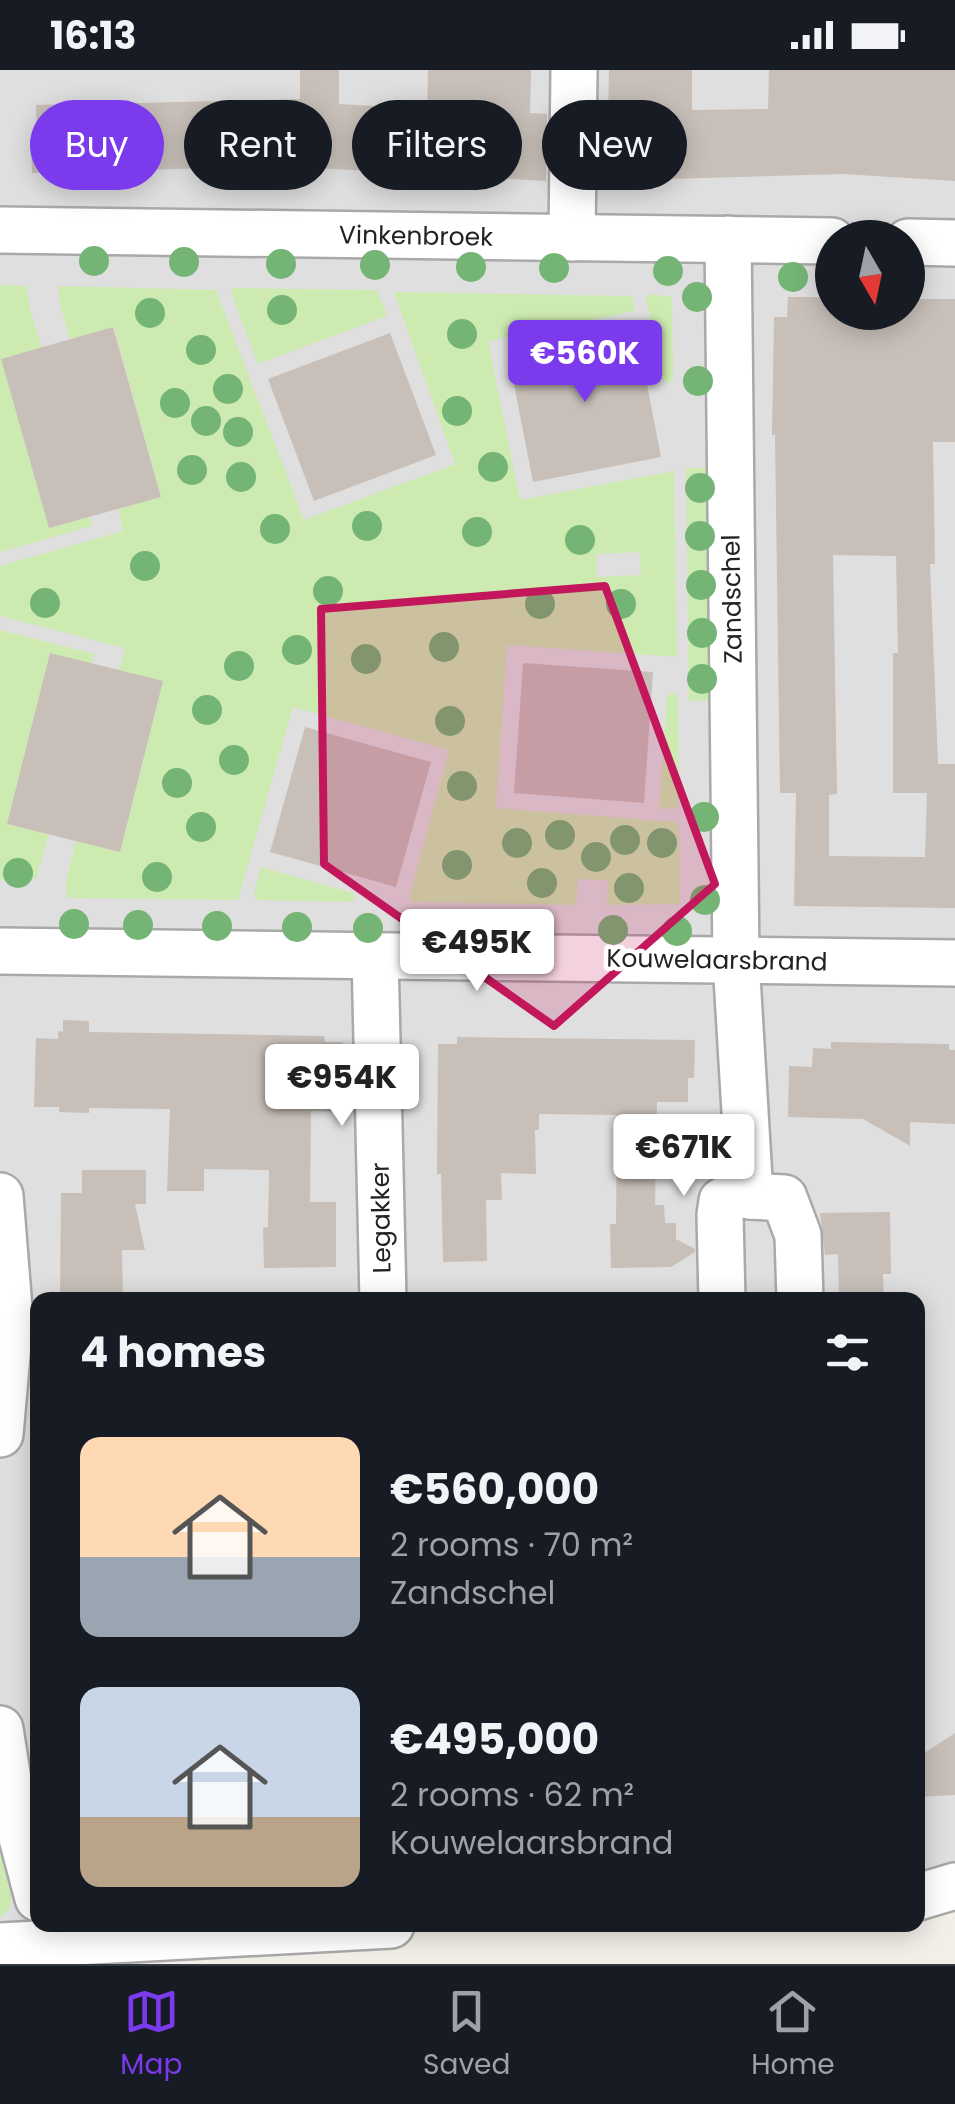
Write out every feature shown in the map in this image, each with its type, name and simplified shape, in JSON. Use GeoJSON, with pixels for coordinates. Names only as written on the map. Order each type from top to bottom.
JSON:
{"type":"FeatureCollection","features":[{"type":"Feature","properties":{"kind":"street"},"geometry":{"type":"LineString","coordinates":[[572,238],[574,70]]}},
{"type":"Feature","properties":{"kind":"street","name":"Vinkenbroek"},"geometry":{"type":"LineString","coordinates":[[0,230],[815,240]]}},
{"type":"Feature","properties":{"kind":"street","name":"Zandschel"},"geometry":{"type":"LineString","coordinates":[[728,239],[736,960],[750,1196]]}},
{"type":"Feature","properties":{"kind":"street"},"geometry":{"type":"LineString","coordinates":[[925,242],[955,242]]}},
{"type":"Feature","properties":{"kind":"street","name":"Kouwelaarsbrand"},"geometry":{"type":"LineString","coordinates":[[0,951],[955,963]]}},
{"type":"Feature","properties":{"kind":"street","name":"Legakker"},"geometry":{"type":"LineString","coordinates":[[375,955],[383,1292]]}},
{"type":"Feature","properties":{"kind":"street"},"geometry":{"type":"LineString","coordinates":[[722,1292],[722,1201],[737,1192],[784,1198],[798,1236],[800,1292]]}},
{"type":"Feature","properties":{"kind":"street"},"geometry":{"type":"LineString","coordinates":[[0,1196],[10,1321],[0,1434]]}},
{"type":"Feature","properties":{"kind":"street"},"geometry":{"type":"LineString","coordinates":[[0,1729],[10,1794],[30,1868]]}},
{"type":"Feature","properties":{"kind":"street"},"geometry":{"type":"LineString","coordinates":[[925,1895],[955,1886]]}},
{"type":"Feature","properties":{"kind":"street"},"geometry":{"type":"LineString","coordinates":[[0,1946],[266,1932]]}},
{"type":"Feature","properties":{"kind":"highlighted area"},"geometry":{"type":"Polygon","coordinates":[[[605,586],[715,884],[554,1026],[324,864],[321,609],[605,586]]]}},
{"type":"Feature","properties":{"kind":"shaded area"},"geometry":{"type":"Polygon","coordinates":[[[0,70],[955,70],[955,1886],[925,1895],[925,1292],[30,1292],[30,1929],[0,1946],[0,70]]]}},
{"type":"Feature","properties":{"kind":"green space"},"geometry":{"type":"Polygon","coordinates":[[[0,285],[27,286],[42,348],[1,359],[49,528],[90,516],[92,526],[0,552],[0,285]]]}},
{"type":"Feature","properties":{"kind":"green space"},"geometry":{"type":"Polygon","coordinates":[[[59,286],[216,290],[304,520],[455,464],[394,292],[632,296],[635,311],[488,341],[520,500],[674,471],[677,657],[507,645],[496,808],[676,822],[680,904],[607,905],[608,880],[578,879],[576,905],[413,902],[409,898],[449,750],[293,707],[238,900],[67,898],[66,880],[76,841],[120,852],[163,682],[119,670],[125,648],[0,616],[0,566],[123,531],[118,509],[161,496],[114,327],[70,339],[59,301],[59,286]],[[640,552],[596,554],[597,577],[641,575],[640,552]]]}},
{"type":"Feature","properties":{"kind":"green space"},"geometry":{"type":"Polygon","coordinates":[[[234,288],[377,290],[387,316],[258,364],[231,293],[234,288]]]}},
{"type":"Feature","properties":{"kind":"green space"},"geometry":{"type":"Polygon","coordinates":[[[650,294],[672,297],[673,378],[668,383],[662,379],[646,298],[650,294]]]}},
{"type":"Feature","properties":{"kind":"green space"},"geometry":{"type":"Polygon","coordinates":[[[686,468],[709,468],[713,700],[689,701],[686,468]]]}},
{"type":"Feature","properties":{"kind":"green space"},"geometry":{"type":"Polygon","coordinates":[[[0,630],[95,654],[91,664],[50,653],[7,824],[49,834],[36,879],[0,879],[0,630]]]}},
{"type":"Feature","properties":{"kind":"green space"},"geometry":{"type":"Polygon","coordinates":[[[672,692],[678,696],[679,803],[675,809],[659,808],[667,696],[672,692]]]}},
{"type":"Feature","properties":{"kind":"green space"},"geometry":{"type":"Polygon","coordinates":[[[261,867],[353,893],[355,898],[351,902],[256,900],[261,867]]]}},
{"type":"Feature","properties":{"kind":"green space"},"geometry":{"type":"Polygon","coordinates":[[[0,1801],[22,1890],[13,1891],[9,1910],[0,1917],[0,1801]]]}},
{"type":"Feature","properties":{"kind":"building"},"geometry":{"type":"Polygon","coordinates":[[[300,70],[339,70],[339,104],[352,105],[352,170],[332,169],[332,100],[260,100],[300,99],[300,70]]]}},
{"type":"Feature","properties":{"kind":"building"},"geometry":{"type":"Polygon","coordinates":[[[428,70],[531,70],[530,113],[542,114],[542,181],[522,180],[522,100],[427,100],[428,70]]]}},
{"type":"Feature","properties":{"kind":"building"},"geometry":{"type":"Polygon","coordinates":[[[609,70],[692,70],[692,110],[768,109],[769,70],[955,70],[955,181],[843,174],[687,178],[687,100],[608,100],[609,70]]]}},
{"type":"Feature","properties":{"kind":"building"},"geometry":{"type":"Polygon","coordinates":[[[164,102],[184,102],[184,169],[164,169],[164,102]]]}},
{"type":"Feature","properties":{"kind":"building"},"geometry":{"type":"Polygon","coordinates":[[[788,297],[815,297],[815,330],[925,330],[925,299],[955,299],[955,442],[933,442],[935,564],[930,564],[938,764],[955,764],[955,908],[794,906],[796,793],[780,793],[772,435],[774,317],[787,317],[788,297]],[[833,555],[837,794],[829,795],[829,856],[925,857],[927,793],[893,793],[893,653],[898,653],[896,556],[833,555]]]}},
{"type":"Feature","properties":{"kind":"building"},"geometry":{"type":"Polygon","coordinates":[[[113,327],[161,497],[49,528],[1,359],[113,327]]]}},
{"type":"Feature","properties":{"kind":"building"},"geometry":{"type":"Polygon","coordinates":[[[636,328],[661,457],[533,482],[508,354],[636,328]]]}},
{"type":"Feature","properties":{"kind":"building"},"geometry":{"type":"Polygon","coordinates":[[[390,333],[436,455],[314,501],[268,379],[390,333]]]}},
{"type":"Feature","properties":{"kind":"building"},"geometry":{"type":"Polygon","coordinates":[[[50,653],[163,681],[120,852],[7,824],[50,653]]]}},
{"type":"Feature","properties":{"kind":"building"},"geometry":{"type":"Polygon","coordinates":[[[523,663],[653,672],[644,803],[514,793],[523,663]]]}},
{"type":"Feature","properties":{"kind":"building"},"geometry":{"type":"Polygon","coordinates":[[[305,727],[431,762],[396,887],[270,852],[305,727]]]}},
{"type":"Feature","properties":{"kind":"building"},"geometry":{"type":"Polygon","coordinates":[[[63,1020],[89,1021],[89,1032],[324,1036],[325,1042],[343,1042],[339,1112],[311,1111],[310,1202],[336,1202],[336,1267],[264,1268],[263,1228],[268,1227],[269,1170],[204,1169],[204,1191],[167,1191],[170,1109],[89,1108],[89,1113],[34,1107],[36,1038],[58,1039],[58,1031],[63,1032],[63,1020]]]}},
{"type":"Feature","properties":{"kind":"building"},"geometry":{"type":"Polygon","coordinates":[[[457,1037],[695,1040],[694,1078],[688,1078],[688,1102],[657,1102],[655,1205],[664,1205],[665,1223],[676,1223],[676,1239],[695,1252],[671,1267],[611,1268],[610,1224],[616,1224],[617,1115],[539,1114],[539,1130],[535,1130],[536,1174],[501,1173],[502,1200],[486,1200],[487,1261],[443,1262],[441,1174],[437,1174],[438,1044],[457,1044],[457,1037]]]}},
{"type":"Feature","properties":{"kind":"building"},"geometry":{"type":"Polygon","coordinates":[[[831,1042],[949,1044],[949,1050],[955,1050],[955,1124],[910,1122],[910,1146],[863,1119],[788,1117],[789,1066],[812,1067],[813,1048],[831,1049],[831,1042]]]}},
{"type":"Feature","properties":{"kind":"building"},"geometry":{"type":"Polygon","coordinates":[[[82,1170],[146,1170],[146,1204],[135,1204],[145,1250],[122,1250],[123,1292],[60,1292],[61,1193],[82,1193],[82,1170]]]}},
{"type":"Feature","properties":{"kind":"building"},"geometry":{"type":"Polygon","coordinates":[[[890,1212],[891,1274],[883,1274],[884,1292],[839,1292],[838,1254],[825,1255],[820,1213],[890,1212]]]}},
{"type":"Feature","properties":{"kind":"building"},"geometry":{"type":"Polygon","coordinates":[[[955,1733],[955,1795],[925,1797],[925,1752],[955,1733]]]}}]}
